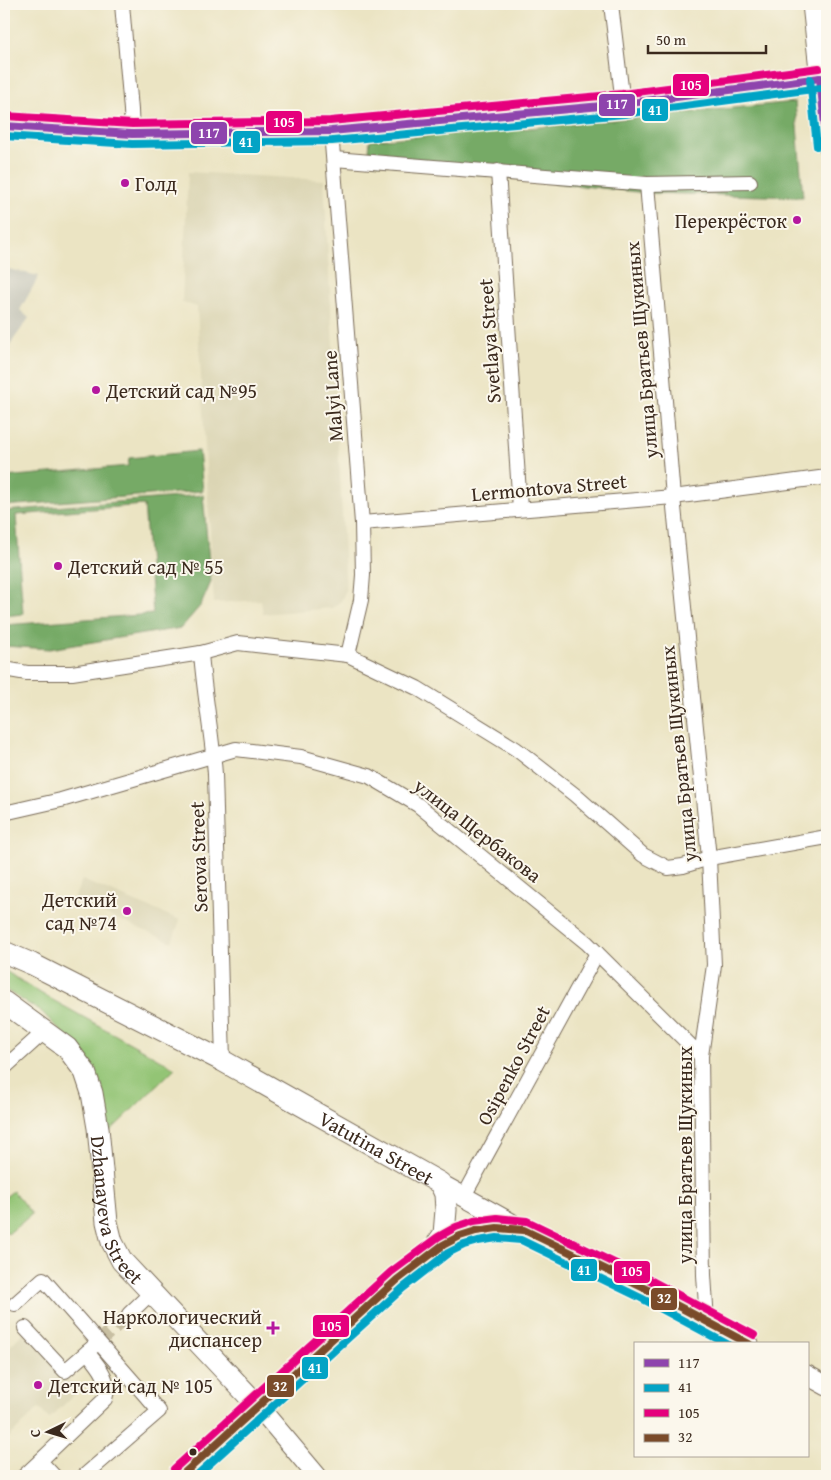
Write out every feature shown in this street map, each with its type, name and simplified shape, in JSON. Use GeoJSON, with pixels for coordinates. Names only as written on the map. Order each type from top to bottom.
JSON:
{"type":"FeatureCollection","features":[{"type":"Feature","properties":{"kind":"main road","name":"Vatutina Street"},"geometry":{"type":"LineString","coordinates":[[4,952],[32,964],[223,1060],[441,1184]]}},
{"type":"Feature","properties":{"kind":"main road","name":"Dzhanayeva Street"},"geometry":{"type":"LineString","coordinates":[[4,1002],[67,1048],[85,1072],[92,1093],[98,1128],[107,1222],[112,1242],[122,1261],[258,1406]]}},
{"type":"Feature","properties":{"kind":"main road"},"geometry":{"type":"LineString","coordinates":[[181,1476],[397,1280],[430,1254],[444,1234],[446,1210],[445,1194],[441,1184]]}},
{"type":"Feature","properties":{"kind":"street"},"geometry":{"type":"LineString","coordinates":[[122,4],[132,134]]}},
{"type":"Feature","properties":{"kind":"street"},"geometry":{"type":"LineString","coordinates":[[611,4],[623,104]]}},
{"type":"Feature","properties":{"kind":"street"},"geometry":{"type":"LineString","coordinates":[[812,4],[824,78],[827,145]]}},
{"type":"Feature","properties":{"kind":"street"},"geometry":{"type":"LineString","coordinates":[[4,126],[132,134],[331,131],[623,104],[824,78]]}},
{"type":"Feature","properties":{"kind":"street","name":"Malyi Lane"},"geometry":{"type":"LineString","coordinates":[[331,131],[362,523],[363,575],[361,600],[348,656]]}},
{"type":"Feature","properties":{"kind":"street"},"geometry":{"type":"LineString","coordinates":[[334,159],[647,184],[750,182]]}},
{"type":"Feature","properties":{"kind":"street","name":"Svetlaya Street"},"geometry":{"type":"LineString","coordinates":[[498,171],[520,509]]}},
{"type":"Feature","properties":{"kind":"street","name":"улица Братьев Щукиных"},"geometry":{"type":"LineString","coordinates":[[647,184],[672,497],[709,858],[714,965],[701,1056],[704,1275],[707,1321]]}},
{"type":"Feature","properties":{"kind":"street","name":"Lermontova Street"},"geometry":{"type":"LineString","coordinates":[[362,523],[672,497],[827,477]]}},
{"type":"Feature","properties":{"kind":"street"},"geometry":{"type":"LineString","coordinates":[[4,669],[27,673],[72,673],[201,653],[238,643],[348,656],[417,688],[516,749],[575,795],[643,854],[668,868],[683,866],[709,858],[827,838]]}},
{"type":"Feature","properties":{"kind":"street","name":"Serova Street"},"geometry":{"type":"LineString","coordinates":[[201,653],[203,684],[214,755],[223,1060]]}},
{"type":"Feature","properties":{"kind":"street","name":"улица Щербакова"},"geometry":{"type":"LineString","coordinates":[[4,813],[60,800],[236,750],[302,757],[370,776],[418,804],[587,944],[701,1056]]}},
{"type":"Feature","properties":{"kind":"street","name":"Osipenko Street"},"geometry":{"type":"LineString","coordinates":[[464,1196],[597,953]]}},
{"type":"Feature","properties":{"kind":"street"},"geometry":{"type":"LineString","coordinates":[[4,1068],[44,1032]]}},
{"type":"Feature","properties":{"kind":"street","name":"Vatutina Street"},"geometry":{"type":"LineString","coordinates":[[441,1184],[524,1230],[745,1342]]}},
{"type":"Feature","properties":{"kind":"street"},"geometry":{"type":"LineString","coordinates":[[430,1254],[460,1236],[476,1231],[497,1228],[524,1230]]}},
{"type":"Feature","properties":{"kind":"street"},"geometry":{"type":"LineString","coordinates":[[15,1304],[44,1279],[158,1411],[84,1476]]}},
{"type":"Feature","properties":{"kind":"street"},"geometry":{"type":"LineString","coordinates":[[129,1314],[152,1293]]}},
{"type":"Feature","properties":{"kind":"street"},"geometry":{"type":"LineString","coordinates":[[25,1328],[60,1368],[65,1371],[98,1342]]}},
{"type":"Feature","properties":{"kind":"street"},"geometry":{"type":"LineString","coordinates":[[24,1476],[105,1399],[107,1393],[104,1374],[87,1352]]}},
{"type":"Feature","properties":{"kind":"street"},"geometry":{"type":"LineString","coordinates":[[808,1376],[827,1386]]}},
{"type":"Feature","properties":{"kind":"street","name":"Dzhanayeva Street"},"geometry":{"type":"LineString","coordinates":[[258,1406],[318,1476]]}},
{"type":"Feature","properties":{"kind":"street"},"geometry":{"type":"LineString","coordinates":[[40,1461],[54,1476]]}},
{"type":"Feature","properties":{"kind":"shaded area"},"geometry":{"type":"Polygon","coordinates":[[[188,172],[324,180],[346,590],[341,601],[332,608],[263,614],[261,600],[214,603],[197,307],[182,302],[188,172]]]}},
{"type":"Feature","properties":{"kind":"shaded area"},"geometry":{"type":"Polygon","coordinates":[[[4,268],[39,276],[20,310],[29,318],[4,353],[4,268]]]}},
{"type":"Feature","properties":{"kind":"shaded area","name":"Детский сад №74"},"geometry":{"type":"Polygon","coordinates":[[[82,880],[180,920],[172,942],[73,901],[82,880]]]}},
{"type":"Feature","properties":{"kind":"shaded area","name":"Детский сад № 105"},"geometry":{"type":"Polygon","coordinates":[[[24,1332],[78,1391],[49,1419],[39,1408],[4,1442],[4,1352],[24,1332]]]}},
{"type":"Feature","properties":{"kind":"green space"},"geometry":{"type":"Polygon","coordinates":[[[795,102],[803,197],[646,193],[368,162],[370,140],[509,130],[795,102]]]}},
{"type":"Feature","properties":{"kind":"green space"},"geometry":{"type":"Polygon","coordinates":[[[199,451],[203,491],[4,506],[4,477],[128,466],[129,458],[199,451]]]}},
{"type":"Feature","properties":{"kind":"green space"},"geometry":{"type":"Polygon","coordinates":[[[203,495],[211,582],[201,605],[181,628],[49,649],[4,646],[4,625],[153,614],[144,505],[16,515],[23,614],[4,616],[4,511],[203,495]]]}},
{"type":"Feature","properties":{"kind":"green space"},"geometry":{"type":"Polygon","coordinates":[[[4,970],[42,994],[175,1068],[107,1134],[77,1048],[42,1012],[4,989],[4,970]]]}},
{"type":"Feature","properties":{"kind":"green space"},"geometry":{"type":"Polygon","coordinates":[[[13,1191],[32,1214],[8,1234],[4,1229],[4,1198],[13,1191]]]}},
{"type":"Feature","properties":{"kind":"tunnel"},"geometry":{"type":"LineString","coordinates":[[98,1342],[129,1314]]}},
{"type":"Feature","properties":{"kind":"transit line","name":"105"},"geometry":{"type":"LineString","coordinates":[[5,116],[132,124],[330,121],[622,94],[819,68]]}},
{"type":"Feature","properties":{"kind":"transit line","name":"117"},"geometry":{"type":"LineString","coordinates":[[820,78],[827,145]]}},
{"type":"Feature","properties":{"kind":"transit line","name":"117"},"geometry":{"type":"LineString","coordinates":[[4,126],[132,134],[331,131],[623,104],[820,78]]}},
{"type":"Feature","properties":{"kind":"transit line","name":"41"},"geometry":{"type":"LineString","coordinates":[[810,79],[817,146]]}},
{"type":"Feature","properties":{"kind":"transit line","name":"41"},"geometry":{"type":"LineString","coordinates":[[4,136],[132,144],[332,141],[624,114],[821,88]]}},
{"type":"Feature","properties":{"kind":"transit line","name":"105"},"geometry":{"type":"LineString","coordinates":[[174,1469],[391,1272],[438,1237],[456,1227],[474,1221],[497,1218],[527,1221],[650,1280],[754,1335]]}},
{"type":"Feature","properties":{"kind":"transit line","name":"32"},"geometry":{"type":"LineString","coordinates":[[181,1476],[397,1280],[443,1245],[460,1236],[476,1231],[497,1228],[524,1230],[646,1289],[745,1342]]}},
{"type":"Feature","properties":{"kind":"transit line","name":"41"},"geometry":{"type":"LineString","coordinates":[[196,1476],[403,1288],[448,1253],[478,1241],[497,1238],[521,1240],[641,1298],[723,1342]]}},
{"type":"Feature","properties":{"kind":"place","name":"Голд"},"geometry":{"type":"Point","coordinates":[125,183]}},
{"type":"Feature","properties":{"kind":"place","name":"Перекрёсток"},"geometry":{"type":"Point","coordinates":[797,220]}},
{"type":"Feature","properties":{"kind":"place","name":"Детский сад №95"},"geometry":{"type":"Point","coordinates":[96,390]}},
{"type":"Feature","properties":{"kind":"place","name":"Детский сад № 55"},"geometry":{"type":"Point","coordinates":[58,566]}},
{"type":"Feature","properties":{"kind":"place","name":"Детский сад №74"},"geometry":{"type":"Point","coordinates":[127,911]}},
{"type":"Feature","properties":{"kind":"place","name":"Наркологический диспансер"},"geometry":{"type":"Point","coordinates":[273,1328]}},
{"type":"Feature","properties":{"kind":"place","name":"Детский сад № 105"},"geometry":{"type":"Point","coordinates":[38,1385]}}]}
